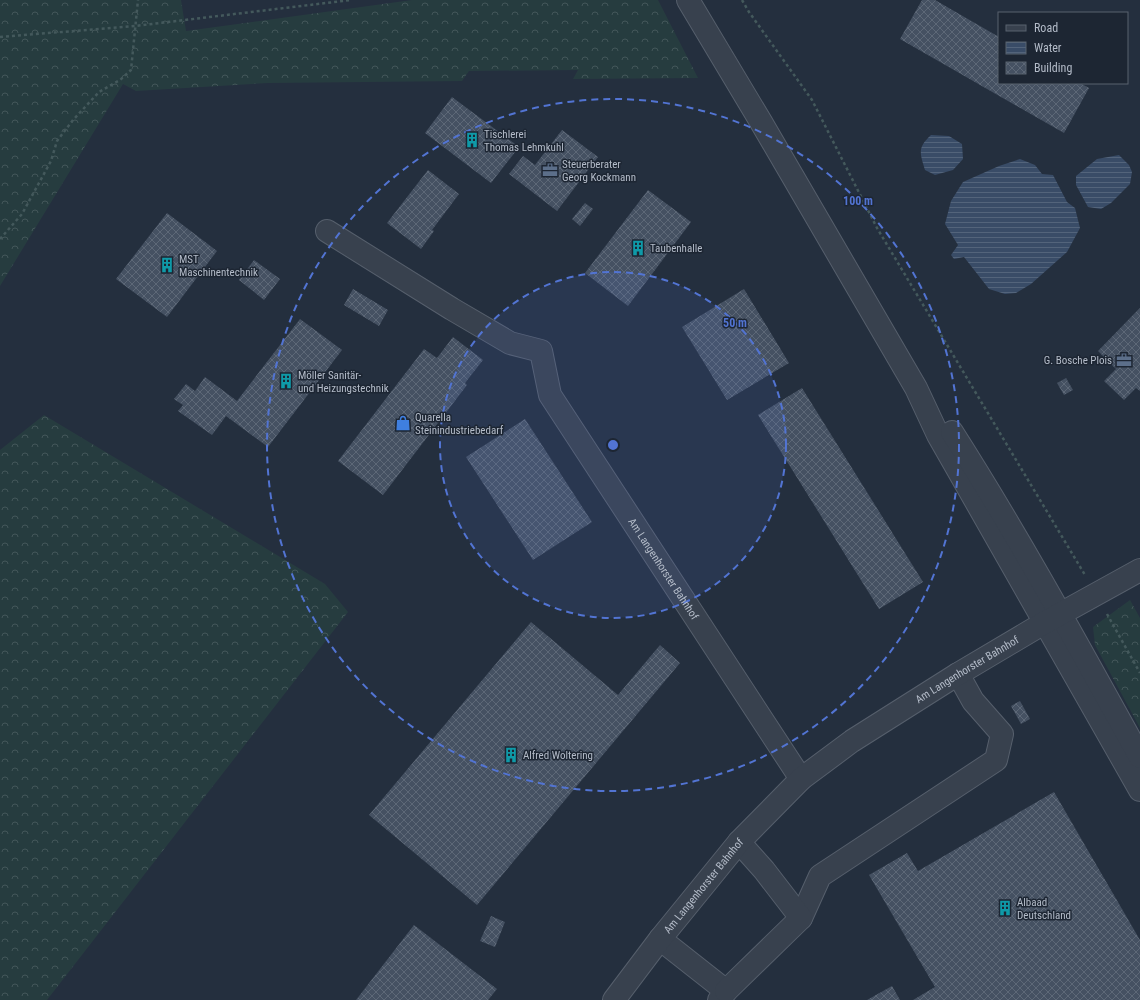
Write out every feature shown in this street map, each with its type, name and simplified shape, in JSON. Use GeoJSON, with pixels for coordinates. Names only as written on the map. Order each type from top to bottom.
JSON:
{"type":"FeatureCollection","features":[{"type":"Feature","properties":{"kind":"street"},"geometry":{"type":"LineString","coordinates":[[688,0],[762,122],[916,388],[948,453],[1140,757]]}},
{"type":"Feature","properties":{"kind":"street"},"geometry":{"type":"LineString","coordinates":[[703,0],[762,122]]}},
{"type":"Feature","properties":{"kind":"street","name":"Am Langenhorster Bahnhof"},"geometry":{"type":"LineString","coordinates":[[327,231],[452,309],[510,343],[541,351],[550,395],[801,779]]}},
{"type":"Feature","properties":{"kind":"street","name":"Am Langenhorster Bahnhof"},"geometry":{"type":"LineString","coordinates":[[614,1000],[660,939],[739,842],[801,779],[852,741],[958,674],[1052,618],[1140,570]]}},
{"type":"Feature","properties":{"kind":"street"},"geometry":{"type":"LineString","coordinates":[[1052,618],[1140,790]]}},
{"type":"Feature","properties":{"kind":"street"},"geometry":{"type":"LineString","coordinates":[[660,939],[723,995],[801,918],[820,876],[996,760],[1002,734],[973,701],[958,674]]}},
{"type":"Feature","properties":{"kind":"street"},"geometry":{"type":"LineString","coordinates":[[739,842],[764,870],[801,918]]}},
{"type":"Feature","properties":{"kind":"path"},"geometry":{"type":"LineString","coordinates":[[0,240],[22,214],[51,161],[57,141],[73,120],[99,92],[120,80],[131,70],[138,0]]}},
{"type":"Feature","properties":{"kind":"path"},"geometry":{"type":"LineString","coordinates":[[0,37],[135,26],[351,0]]}},
{"type":"Feature","properties":{"kind":"path"},"geometry":{"type":"LineString","coordinates":[[742,0],[812,100],[877,228],[1096,594],[1140,673]]}},
{"type":"Feature","properties":{"kind":"green space"},"geometry":{"type":"Polygon","coordinates":[[[0,0],[181,0],[186,31],[412,0],[658,0],[698,78],[573,79],[578,70],[469,71],[462,81],[268,83],[136,91],[123,84],[0,286],[0,0]]]}},
{"type":"Feature","properties":{"kind":"green space"},"geometry":{"type":"Polygon","coordinates":[[[44,415],[325,584],[348,612],[47,1000],[0,1000],[0,450],[44,415]]]}},
{"type":"Feature","properties":{"kind":"green space"},"geometry":{"type":"Polygon","coordinates":[[[1130,600],[1140,618],[1140,728],[1095,645],[1093,627],[1130,600]]]}},
{"type":"Feature","properties":{"kind":"water"},"geometry":{"type":"Polygon","coordinates":[[[931,135],[949,136],[962,144],[963,159],[953,170],[935,175],[925,170],[921,151],[923,144],[931,135]]]}},
{"type":"Feature","properties":{"kind":"water"},"geometry":{"type":"Polygon","coordinates":[[[1119,155],[1129,165],[1132,172],[1130,184],[1111,203],[1101,209],[1088,207],[1076,185],[1076,176],[1097,159],[1119,155]]]}},
{"type":"Feature","properties":{"kind":"water"},"geometry":{"type":"Polygon","coordinates":[[[1020,159],[1035,165],[1042,174],[1053,175],[1067,202],[1075,208],[1080,228],[1067,252],[1031,284],[1016,293],[1005,294],[989,289],[964,257],[954,259],[951,255],[958,245],[945,224],[951,201],[963,182],[999,166],[1020,159]]]}},
{"type":"Feature","properties":{"kind":"building"},"geometry":{"type":"Polygon","coordinates":[[[922,0],[935,0],[998,36],[998,84],[1082,84],[1089,88],[1064,133],[900,39],[922,0]]]}},
{"type":"Feature","properties":{"kind":"building","name":"Tischlerei Thomas Lehmkuhl"},"geometry":{"type":"Polygon","coordinates":[[[452,97],[519,147],[491,183],[425,133],[452,97]]]}},
{"type":"Feature","properties":{"kind":"building","name":"Steuerberater Georg Kockmann"},"geometry":{"type":"Polygon","coordinates":[[[562,130],[598,157],[557,211],[509,174],[523,156],[535,165],[562,130]]]}},
{"type":"Feature","properties":{"kind":"building"},"geometry":{"type":"Polygon","coordinates":[[[428,170],[459,194],[432,230],[434,231],[421,249],[387,223],[428,170]]]}},
{"type":"Feature","properties":{"kind":"building","name":"Taubenhalle"},"geometry":{"type":"Polygon","coordinates":[[[648,190],[691,222],[628,306],[585,273],[648,190]]]}},
{"type":"Feature","properties":{"kind":"building"},"geometry":{"type":"Polygon","coordinates":[[[585,203],[593,209],[580,226],[572,219],[585,203]]]}},
{"type":"Feature","properties":{"kind":"building","name":"MST Maschinentechnik"},"geometry":{"type":"Polygon","coordinates":[[[167,213],[217,251],[167,317],[116,279],[167,213]]]}},
{"type":"Feature","properties":{"kind":"building"},"geometry":{"type":"Polygon","coordinates":[[[254,260],[280,279],[264,300],[239,280],[254,260]]]}},
{"type":"Feature","properties":{"kind":"building"},"geometry":{"type":"Polygon","coordinates":[[[353,289],[388,310],[379,326],[344,305],[353,289]]]}},
{"type":"Feature","properties":{"kind":"building"},"geometry":{"type":"Polygon","coordinates":[[[744,289],[789,363],[727,400],[682,327],[744,289]]]}},
{"type":"Feature","properties":{"kind":"building","name":"G. Bosche Plois"},"geometry":{"type":"Polygon","coordinates":[[[1140,308],[1140,391],[1136,388],[1124,400],[1104,381],[1116,369],[1098,351],[1140,308]]]}},
{"type":"Feature","properties":{"kind":"building","name":"Möller Sanitär- und Heizungstechnik"},"geometry":{"type":"Polygon","coordinates":[[[300,319],[342,350],[268,447],[226,416],[212,435],[178,411],[183,405],[174,399],[186,384],[195,391],[205,377],[237,401],[300,319]]]}},
{"type":"Feature","properties":{"kind":"building","name":"Quarella Steinindustriebedarf"},"geometry":{"type":"Polygon","coordinates":[[[453,337],[483,360],[465,383],[467,385],[383,495],[338,461],[424,349],[437,358],[453,337]]]}},
{"type":"Feature","properties":{"kind":"building"},"geometry":{"type":"Polygon","coordinates":[[[1066,378],[1073,390],[1064,395],[1057,383],[1066,378]]]}},
{"type":"Feature","properties":{"kind":"building"},"geometry":{"type":"Polygon","coordinates":[[[802,388],[923,582],[879,609],[758,415],[802,388]]]}},
{"type":"Feature","properties":{"kind":"building"},"geometry":{"type":"Polygon","coordinates":[[[525,419],[592,522],[533,560],[466,457],[525,419]]]}},
{"type":"Feature","properties":{"kind":"building","name":"Alfred Woltering"},"geometry":{"type":"Polygon","coordinates":[[[531,622],[618,695],[660,645],[680,663],[477,905],[369,815],[531,622]]]}},
{"type":"Feature","properties":{"kind":"building"},"geometry":{"type":"Polygon","coordinates":[[[1020,701],[1030,719],[1021,724],[1011,706],[1020,701]]]}},
{"type":"Feature","properties":{"kind":"building","name":"Albaad Deutschland"},"geometry":{"type":"Polygon","coordinates":[[[1054,792],[1140,940],[1140,1000],[913,1000],[935,987],[869,875],[907,853],[918,871],[1054,792]]]}},
{"type":"Feature","properties":{"kind":"building"},"geometry":{"type":"Polygon","coordinates":[[[491,916],[505,922],[495,947],[480,941],[491,916]]]}},
{"type":"Feature","properties":{"kind":"building"},"geometry":{"type":"Polygon","coordinates":[[[414,925],[497,989],[488,1000],[356,1000],[414,925]]]}},
{"type":"Feature","properties":{"kind":"building"},"geometry":{"type":"Polygon","coordinates":[[[892,986],[900,1000],[867,1000],[892,986]]]}},
{"type":"Feature","properties":{"kind":"place","name":"Tischlerei Thomas Lehmkuhl"},"geometry":{"type":"Point","coordinates":[472,140]}},
{"type":"Feature","properties":{"kind":"place","name":"Steuerberater Georg Kockmann"},"geometry":{"type":"Point","coordinates":[550,170]}},
{"type":"Feature","properties":{"kind":"place","name":"Taubenhalle"},"geometry":{"type":"Point","coordinates":[638,248]}},
{"type":"Feature","properties":{"kind":"place","name":"MST Maschinentechnik"},"geometry":{"type":"Point","coordinates":[167,265]}},
{"type":"Feature","properties":{"kind":"place","name":"G. Bosche Plois"},"geometry":{"type":"Point","coordinates":[1124,360]}},
{"type":"Feature","properties":{"kind":"place","name":"Möller Sanitär- und Heizungstechnik"},"geometry":{"type":"Point","coordinates":[286,381]}},
{"type":"Feature","properties":{"kind":"place","name":"Quarella Steinindustriebedarf"},"geometry":{"type":"Point","coordinates":[403,423]}},
{"type":"Feature","properties":{"kind":"place","name":"Alfred Woltering"},"geometry":{"type":"Point","coordinates":[511,755]}},
{"type":"Feature","properties":{"kind":"place","name":"Albaad Deutschland"},"geometry":{"type":"Point","coordinates":[1005,908]}}]}
